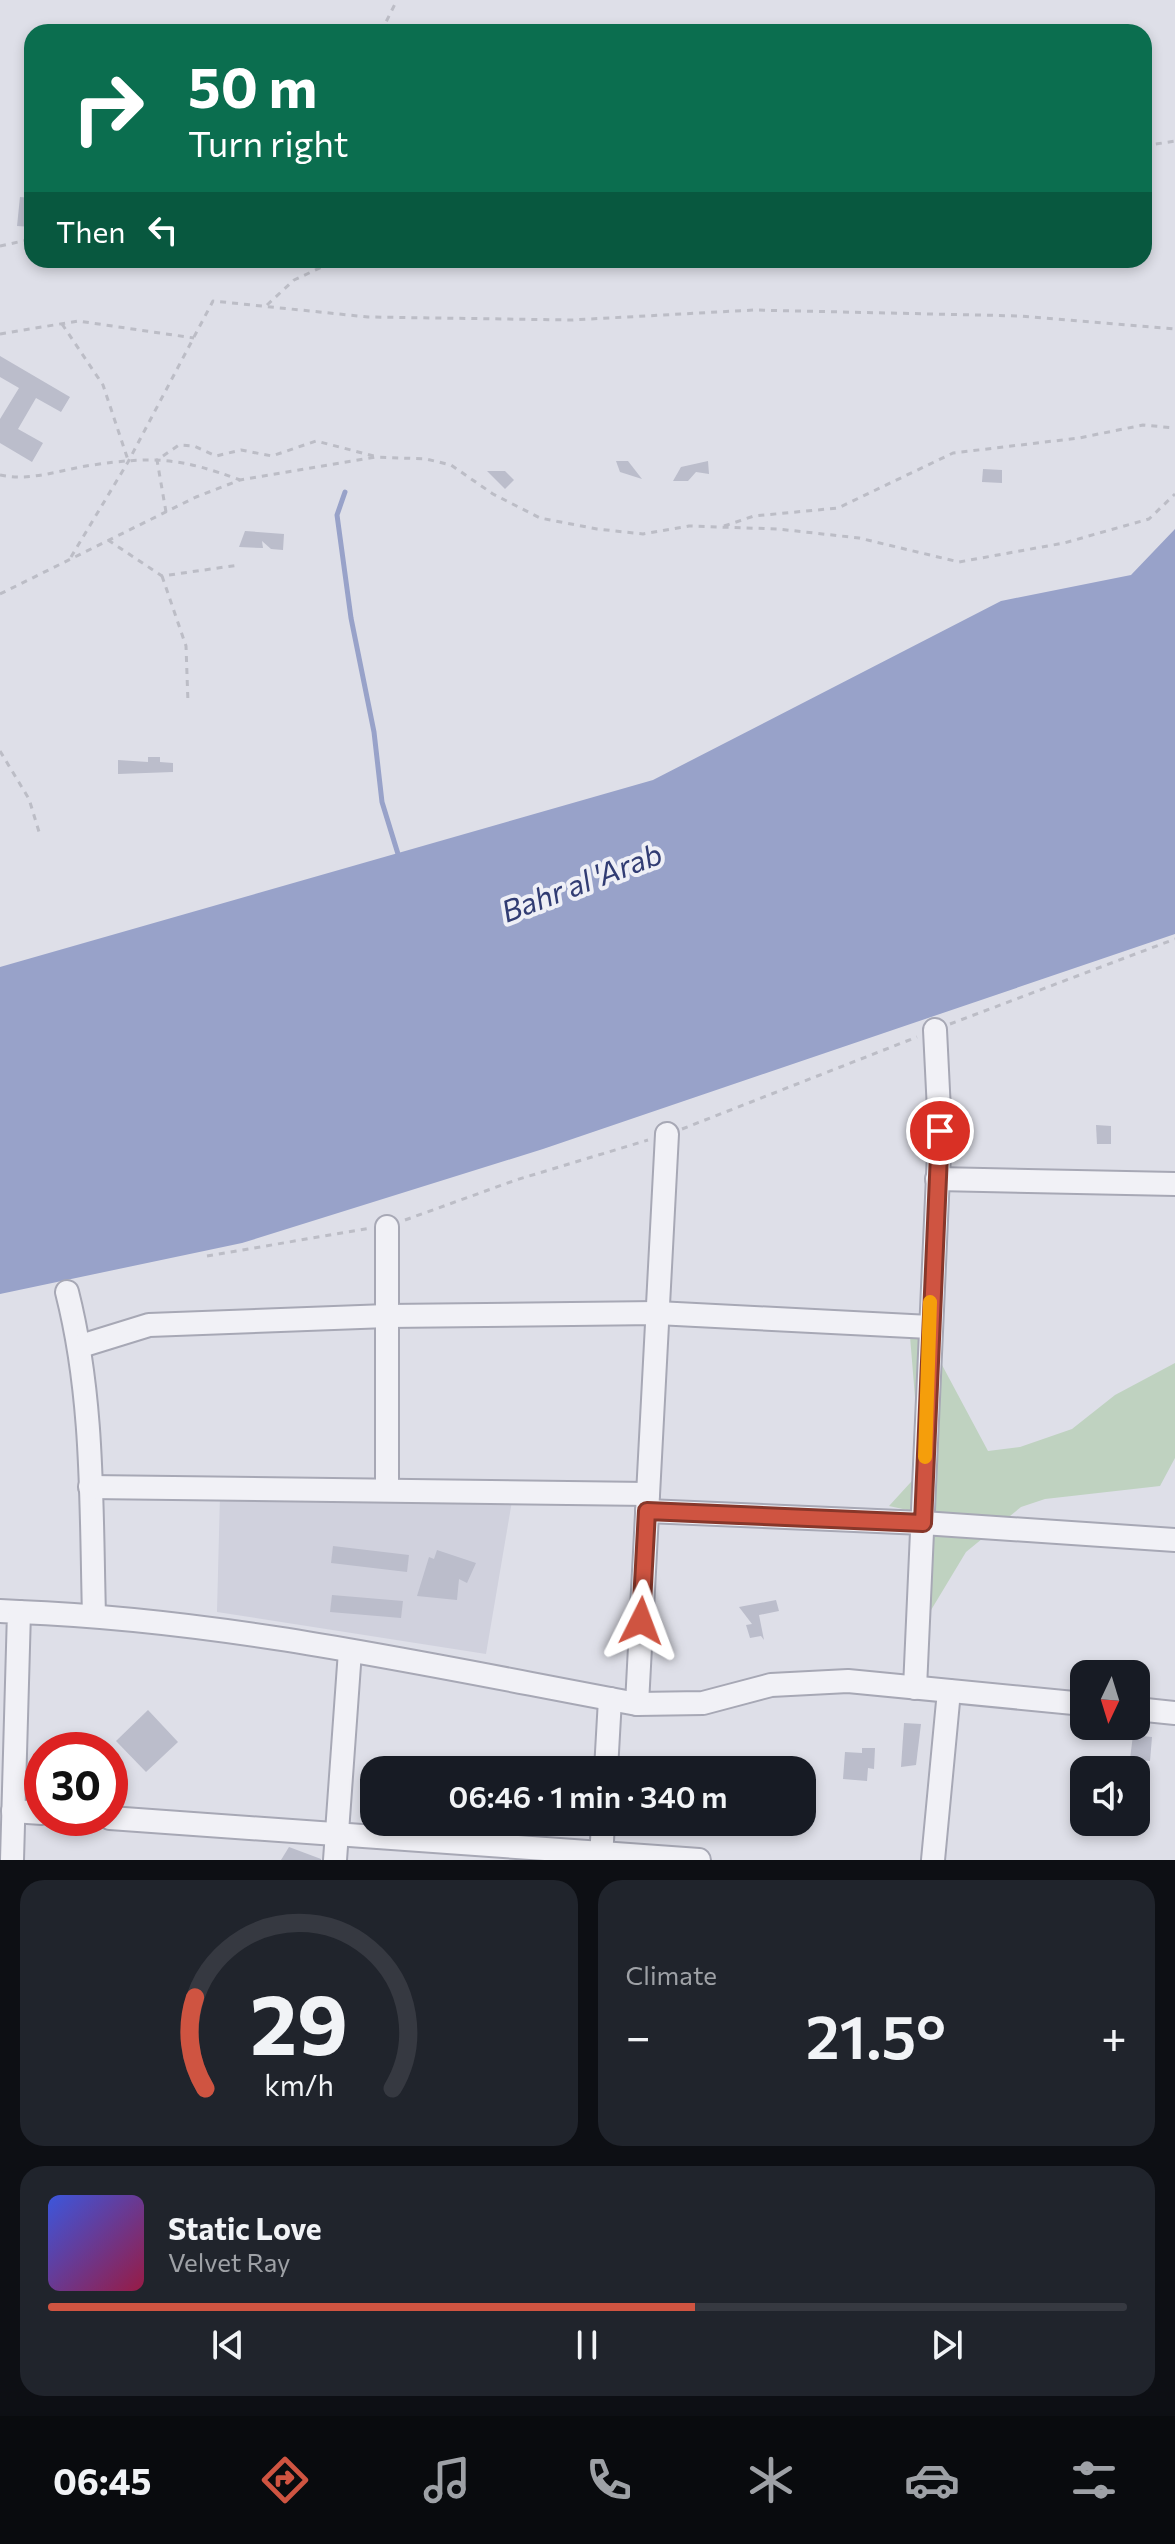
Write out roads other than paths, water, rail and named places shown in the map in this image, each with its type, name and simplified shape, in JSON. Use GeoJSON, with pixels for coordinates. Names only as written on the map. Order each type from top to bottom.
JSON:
{"type":"FeatureCollection","features":[{"type":"Feature","properties":{"kind":"street"},"geometry":{"type":"LineString","coordinates":[[915,1688],[940,1131],[935,1030]]}},
{"type":"Feature","properties":{"kind":"street"},"geometry":{"type":"LineString","coordinates":[[637,1704],[667,1134]]}},
{"type":"Feature","properties":{"kind":"street"},"geometry":{"type":"LineString","coordinates":[[937,1179],[1175,1184]]}},
{"type":"Feature","properties":{"kind":"street"},"geometry":{"type":"LineString","coordinates":[[387,1227],[387,1490]]}},
{"type":"Feature","properties":{"kind":"street"},"geometry":{"type":"LineString","coordinates":[[67,1292],[81,1346],[87,1403],[94,1615]]}},
{"type":"Feature","properties":{"kind":"street"},"geometry":{"type":"LineString","coordinates":[[81,1346],[149,1325],[387,1316],[657,1313],[930,1327]]}},
{"type":"Feature","properties":{"kind":"street"},"geometry":{"type":"LineString","coordinates":[[90,1487],[387,1490],[648,1502],[1175,1540]]}},
{"type":"Feature","properties":{"kind":"street"},"geometry":{"type":"LineString","coordinates":[[12,1860],[13,1811],[8,1749],[10,1612],[94,1615],[240,1631],[637,1704],[703,1703],[771,1685],[848,1681],[1070,1703]]}},
{"type":"Feature","properties":{"kind":"street"},"geometry":{"type":"LineString","coordinates":[[335,1860],[350,1651]]}},
{"type":"Feature","properties":{"kind":"street"},"geometry":{"type":"LineString","coordinates":[[933,1860],[949,1691]]}},
{"type":"Feature","properties":{"kind":"street"},"geometry":{"type":"LineString","coordinates":[[607,1756],[610,1699]]}},
{"type":"Feature","properties":{"kind":"street"},"geometry":{"type":"LineString","coordinates":[[1150,1710],[1175,1713]]}},
{"type":"Feature","properties":{"kind":"street"},"geometry":{"type":"LineString","coordinates":[[13,1811],[24,1812]]}},
{"type":"Feature","properties":{"kind":"street"},"geometry":{"type":"LineString","coordinates":[[128,1819],[602,1856],[699,1860]]}},
{"type":"Feature","properties":{"kind":"street"},"geometry":{"type":"LineString","coordinates":[[602,1856],[603,1836]]}},
{"type":"Feature","properties":{"kind":"water","name":"Bahr al 'Arab"},"geometry":{"type":"Polygon","coordinates":[[[1175,529],[1175,934],[543,1149],[242,1243],[0,1294],[0,967],[653,780],[1001,601],[1131,575],[1175,529]]]}},
{"type":"Feature","properties":{"kind":"waterway"},"geometry":{"type":"LineString","coordinates":[[345,492],[337,515],[351,618],[374,732],[382,802],[398,854]]}}]}
